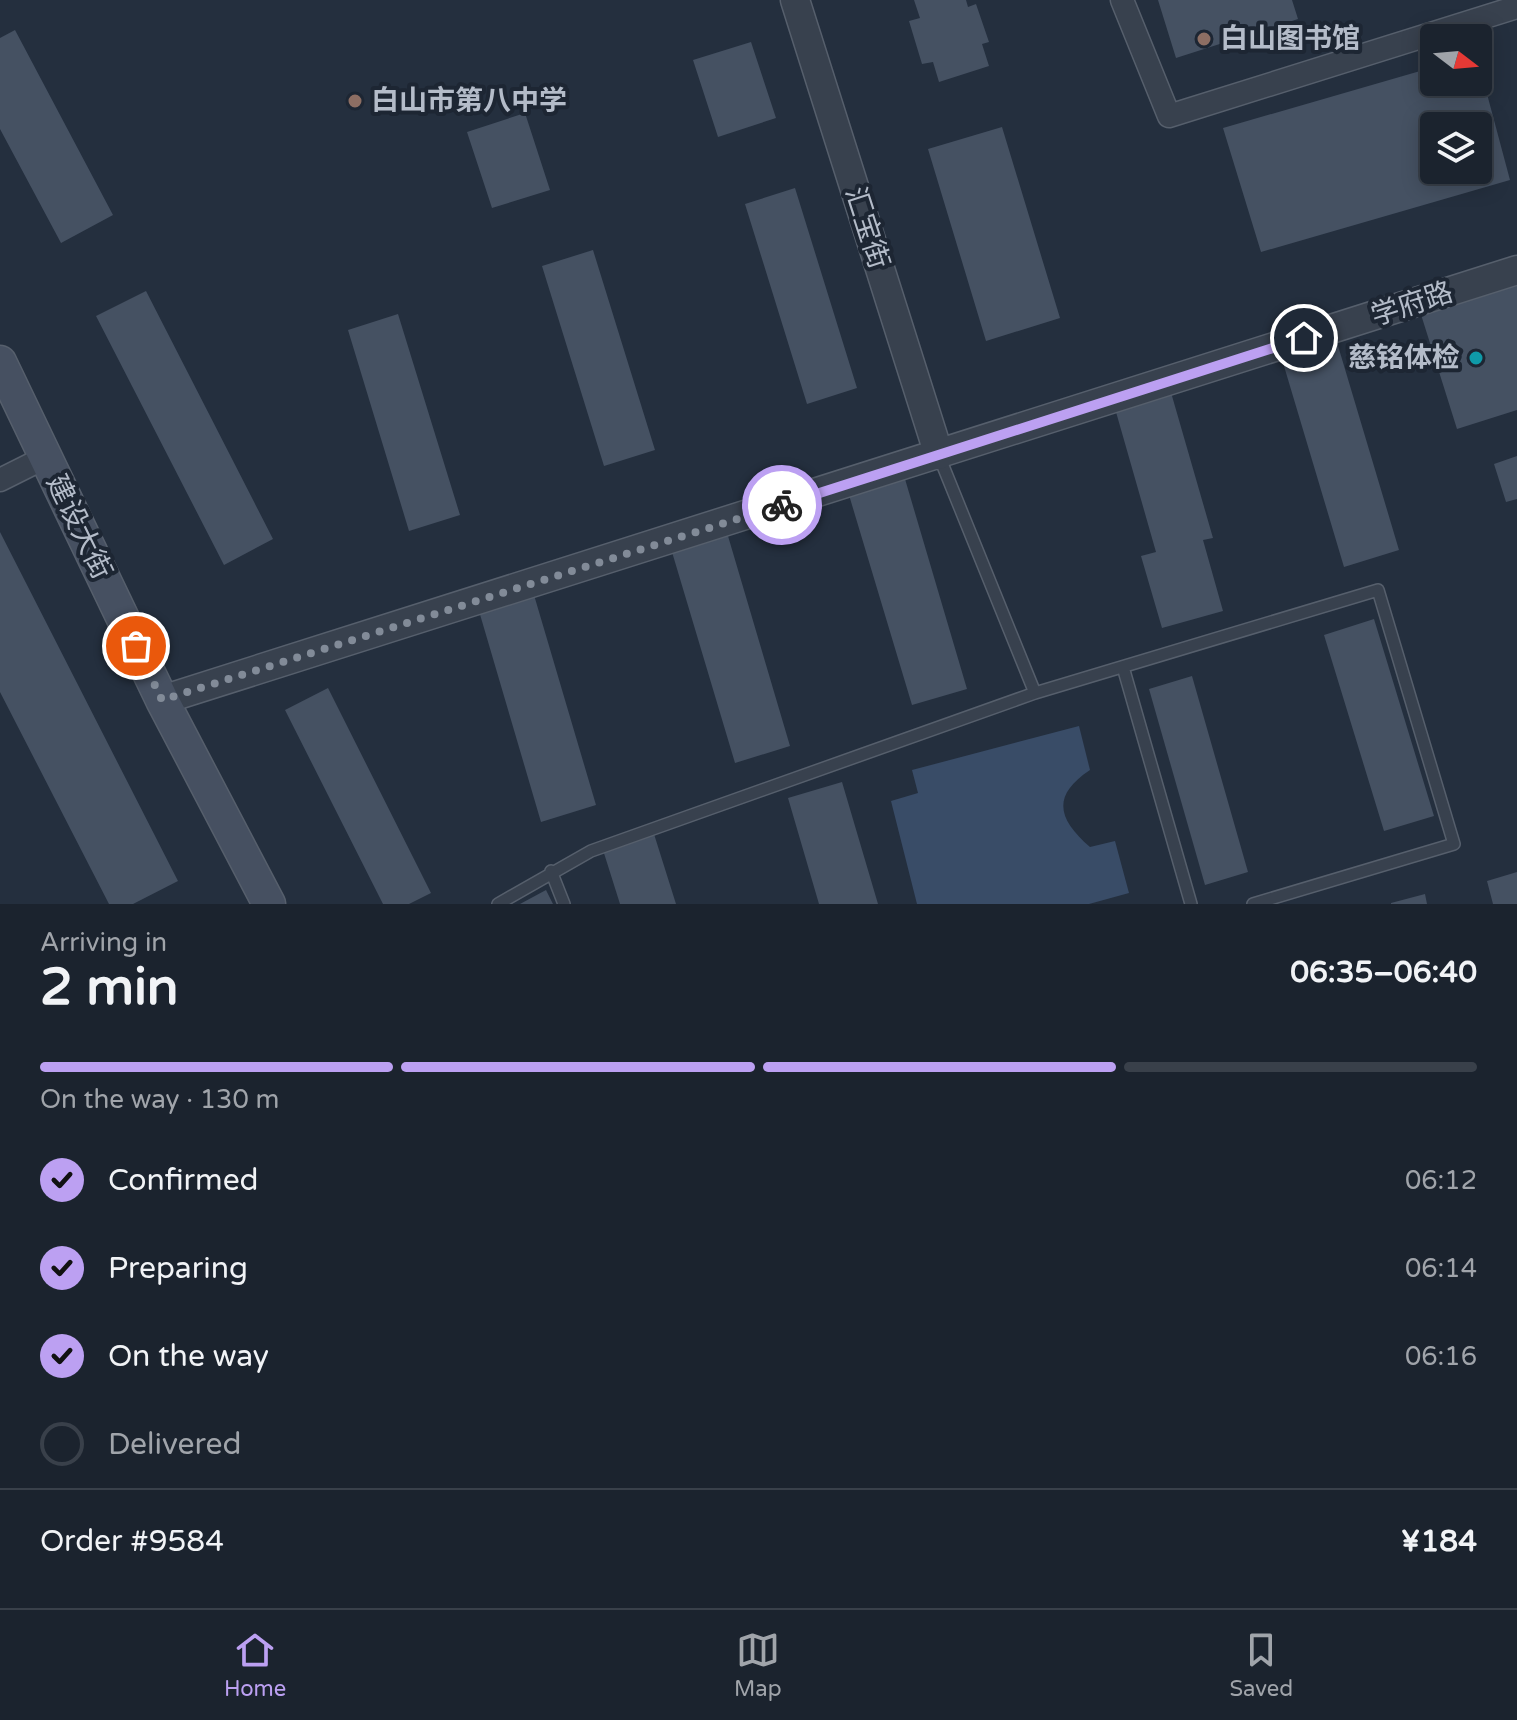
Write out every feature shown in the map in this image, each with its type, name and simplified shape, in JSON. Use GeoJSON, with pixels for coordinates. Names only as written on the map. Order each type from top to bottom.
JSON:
{"type":"FeatureCollection","features":[{"type":"Feature","properties":{"kind":"main road","name":"建设大街"},"geometry":{"type":"LineString","coordinates":[[0,362],[162,700],[269,904]]}},
{"type":"Feature","properties":{"kind":"street","name":"汇宝街"},"geometry":{"type":"LineString","coordinates":[[795,0],[939,455]]}},
{"type":"Feature","properties":{"kind":"street"},"geometry":{"type":"LineString","coordinates":[[1122,0],[1169,116],[1517,7]]}},
{"type":"Feature","properties":{"kind":"street","name":"学府路"},"geometry":{"type":"LineString","coordinates":[[162,700],[1517,270]]}},
{"type":"Feature","properties":{"kind":"street"},"geometry":{"type":"LineString","coordinates":[[0,480],[46,457]]}},
{"type":"Feature","properties":{"kind":"lane"},"geometry":{"type":"LineString","coordinates":[[939,455],[1035,693]]}},
{"type":"Feature","properties":{"kind":"lane"},"geometry":{"type":"LineString","coordinates":[[498,904],[551,871],[591,851],[1035,693],[1378,590],[1454,844],[1253,904]]}},
{"type":"Feature","properties":{"kind":"lane"},"geometry":{"type":"LineString","coordinates":[[1123,667],[1191,904]]}},
{"type":"Feature","properties":{"kind":"lane"},"geometry":{"type":"LineString","coordinates":[[551,871],[564,904]]}},
{"type":"Feature","properties":{"kind":"water"},"geometry":{"type":"Polygon","coordinates":[[[1079,726],[1090,770],[1069,789],[1063,808],[1071,827],[1090,847],[1115,841],[1129,893],[1089,904],[917,904],[891,801],[918,793],[912,770],[1079,726]]]}},
{"type":"Feature","properties":{"kind":"building"},"geometry":{"type":"Polygon","coordinates":[[[914,0],[966,0],[968,7],[976,4],[989,42],[982,44],[989,66],[939,82],[933,62],[922,64],[909,21],[920,18],[914,0]]]}},
{"type":"Feature","properties":{"kind":"building","name":"白山图书馆"},"geometry":{"type":"Polygon","coordinates":[[[1158,0],[1292,0],[1298,19],[1176,58],[1158,0]]]}},
{"type":"Feature","properties":{"kind":"building"},"geometry":{"type":"Polygon","coordinates":[[[15,30],[113,215],[61,243],[0,129],[0,38],[15,30]]]}},
{"type":"Feature","properties":{"kind":"building"},"geometry":{"type":"Polygon","coordinates":[[[751,42],[776,118],[718,137],[693,60],[751,42]]]}},
{"type":"Feature","properties":{"kind":"building"},"geometry":{"type":"Polygon","coordinates":[[[1420,71],[1420,96],[1488,96],[1492,112],[1420,112],[1420,184],[1492,184],[1492,113],[1510,180],[1261,252],[1223,128],[1420,71]]]}},
{"type":"Feature","properties":{"kind":"building"},"geometry":{"type":"Polygon","coordinates":[[[525,113],[550,190],[492,208],[467,132],[525,113]]]}},
{"type":"Feature","properties":{"kind":"building"},"geometry":{"type":"Polygon","coordinates":[[[1002,127],[1060,318],[986,341],[928,149],[1002,127]]]}},
{"type":"Feature","properties":{"kind":"building"},"geometry":{"type":"Polygon","coordinates":[[[795,188],[857,388],[807,404],[745,204],[795,188]]]}},
{"type":"Feature","properties":{"kind":"building"},"geometry":{"type":"Polygon","coordinates":[[[593,250],[655,450],[604,466],[542,266],[593,250]]]}},
{"type":"Feature","properties":{"kind":"building","name":"慈铭体检"},"geometry":{"type":"Polygon","coordinates":[[[1517,273],[1517,410],[1457,429],[1418,305],[1517,273]]]}},
{"type":"Feature","properties":{"kind":"building"},"geometry":{"type":"Polygon","coordinates":[[[146,291],[273,539],[224,565],[96,316],[146,291]]]}},
{"type":"Feature","properties":{"kind":"building"},"geometry":{"type":"Polygon","coordinates":[[[398,314],[460,515],[409,531],[348,330],[398,314]]]}},
{"type":"Feature","properties":{"kind":"building"},"geometry":{"type":"Polygon","coordinates":[[[1336,339],[1399,550],[1344,567],[1281,356],[1336,339]]]}},
{"type":"Feature","properties":{"kind":"building"},"geometry":{"type":"Polygon","coordinates":[[[1170,389],[1213,538],[1203,540],[1223,611],[1162,628],[1141,556],[1156,552],[1114,405],[1170,389]]]}},
{"type":"Feature","properties":{"kind":"building"},"geometry":{"type":"Polygon","coordinates":[[[1517,456],[1517,499],[1506,502],[1494,464],[1517,456]]]}},
{"type":"Feature","properties":{"kind":"building"},"geometry":{"type":"Polygon","coordinates":[[[905,479],[967,689],[912,705],[849,495],[905,479]]]}},
{"type":"Feature","properties":{"kind":"building"},"geometry":{"type":"Polygon","coordinates":[[[0,532],[178,881],[133,904],[109,904],[0,692],[0,532]]]}},
{"type":"Feature","properties":{"kind":"building"},"geometry":{"type":"Polygon","coordinates":[[[728,536],[790,746],[735,763],[672,552],[728,536]]]}},
{"type":"Feature","properties":{"kind":"building"},"geometry":{"type":"Polygon","coordinates":[[[534,595],[596,805],[541,822],[479,611],[534,595]]]}},
{"type":"Feature","properties":{"kind":"building"},"geometry":{"type":"Polygon","coordinates":[[[1374,619],[1434,816],[1384,831],[1324,635],[1374,619]]]}},
{"type":"Feature","properties":{"kind":"building"},"geometry":{"type":"Polygon","coordinates":[[[1192,676],[1248,872],[1205,885],[1149,689],[1192,676]]]}},
{"type":"Feature","properties":{"kind":"building"},"geometry":{"type":"Polygon","coordinates":[[[328,688],[431,893],[409,904],[383,904],[285,710],[328,688]]]}},
{"type":"Feature","properties":{"kind":"building"},"geometry":{"type":"Polygon","coordinates":[[[842,782],[878,904],[819,904],[788,798],[842,782]]]}},
{"type":"Feature","properties":{"kind":"building"},"geometry":{"type":"Polygon","coordinates":[[[654,834],[676,904],[620,904],[603,850],[654,834]]]}},
{"type":"Feature","properties":{"kind":"building"},"geometry":{"type":"Polygon","coordinates":[[[1517,872],[1517,904],[1493,904],[1487,881],[1517,872]]]}},
{"type":"Feature","properties":{"kind":"building"},"geometry":{"type":"Polygon","coordinates":[[[546,890],[553,904],[520,904],[546,890]]]}},
{"type":"Feature","properties":{"kind":"building"},"geometry":{"type":"Polygon","coordinates":[[[1425,894],[1427,904],[1391,904],[1391,903],[1425,894]]]}},
{"type":"Feature","properties":{"kind":"way so far"},"geometry":{"type":"LineString","coordinates":[[136,646],[162,700],[782,505]]}},
{"type":"Feature","properties":{"kind":"place","name":"白山图书馆"},"geometry":{"type":"Point","coordinates":[1204,39]}},
{"type":"Feature","properties":{"kind":"place","name":"白山市第八中学"},"geometry":{"type":"Point","coordinates":[355,101]}},
{"type":"Feature","properties":{"kind":"place","name":"慈铭体检"},"geometry":{"type":"Point","coordinates":[1476,358]}},
{"type":"Feature","properties":{"kind":"route"},"geometry":{"type":"LineString","coordinates":[[782,505],[1304,338]]}}]}
